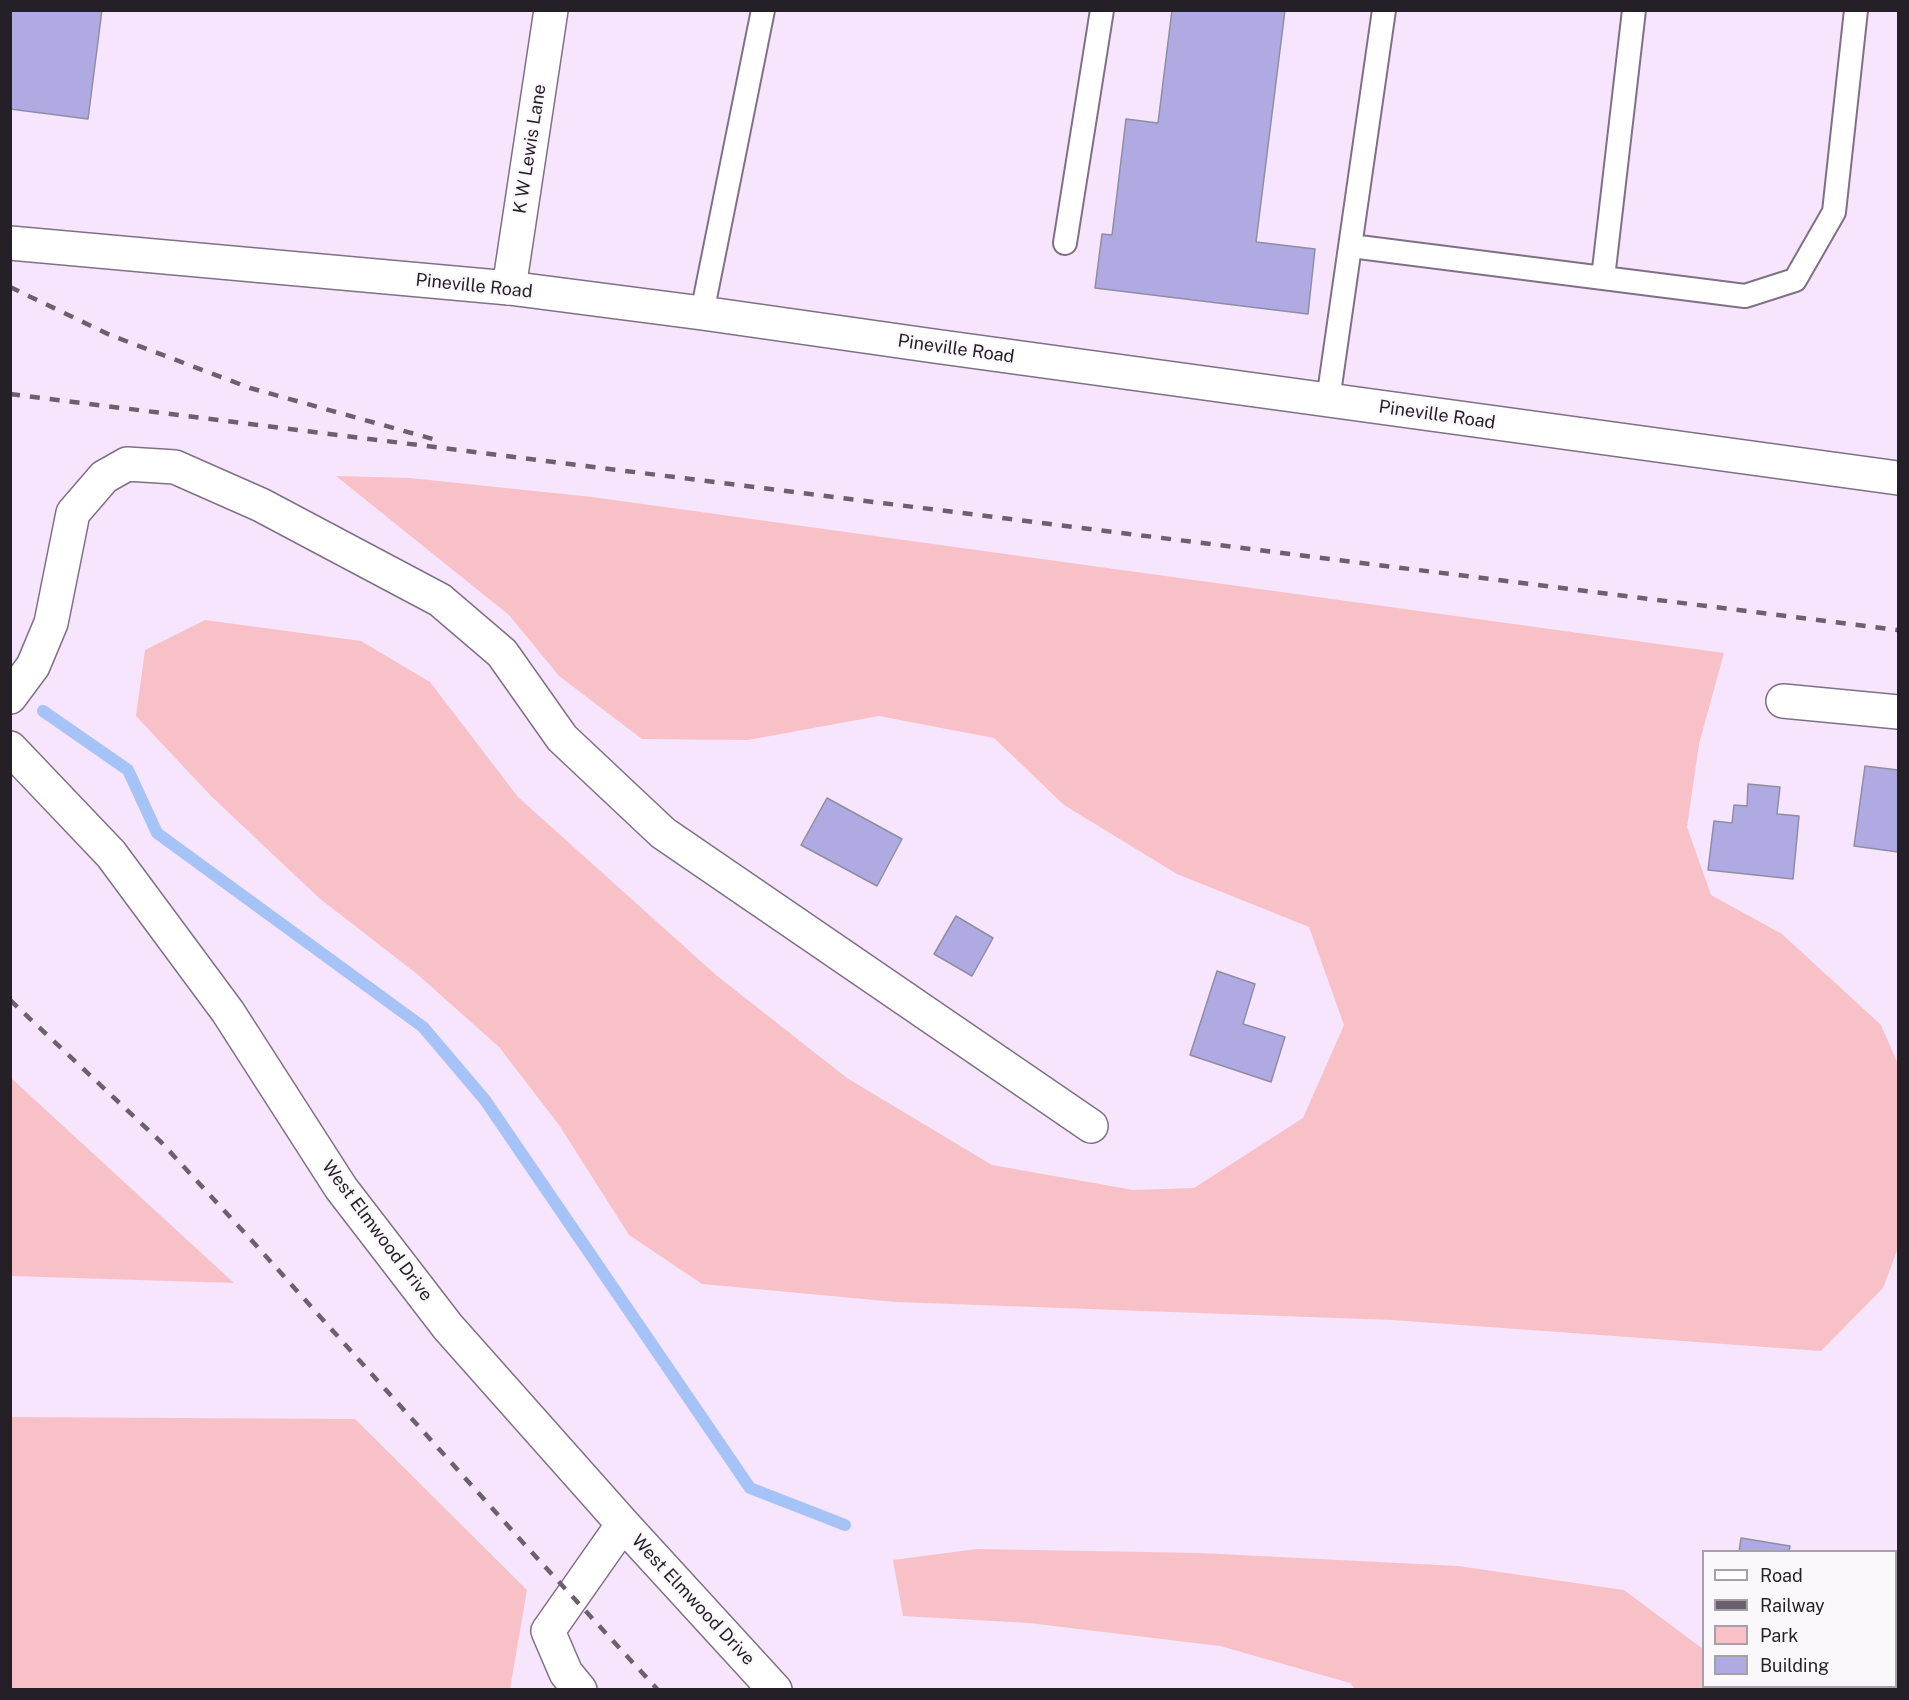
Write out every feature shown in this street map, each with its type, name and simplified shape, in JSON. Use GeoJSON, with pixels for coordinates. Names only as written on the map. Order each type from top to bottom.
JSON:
{"type":"FeatureCollection","features":[{"type":"Feature","properties":{"kind":"street","name":"K W Lewis Lane"},"geometry":{"type":"LineString","coordinates":[[509,288],[551,10]]}},
{"type":"Feature","properties":{"kind":"street","name":"Pineville Road"},"geometry":{"type":"LineString","coordinates":[[10,243],[509,288],[1899,478]]}},
{"type":"Feature","properties":{"kind":"street"},"geometry":{"type":"LineString","coordinates":[[10,697],[33,666],[51,623],[73,513],[104,477],[127,464],[175,467],[261,505],[440,600],[502,653],[562,738],[663,833],[1091,1126]]}},
{"type":"Feature","properties":{"kind":"street"},"geometry":{"type":"LineString","coordinates":[[1783,701],[1899,712]]}},
{"type":"Feature","properties":{"kind":"street","name":"West Elmwood Drive"},"geometry":{"type":"LineString","coordinates":[[10,748],[111,854],[228,1012],[341,1188],[448,1327],[623,1524],[775,1689]]}},
{"type":"Feature","properties":{"kind":"street"},"geometry":{"type":"LineString","coordinates":[[580,1689],[566,1673],[548,1631],[623,1524]]}},
{"type":"Feature","properties":{"kind":"lane"},"geometry":{"type":"LineString","coordinates":[[702,313],[763,10]]}},
{"type":"Feature","properties":{"kind":"lane"},"geometry":{"type":"LineString","coordinates":[[1065,243],[1102,10]]}},
{"type":"Feature","properties":{"kind":"lane"},"geometry":{"type":"LineString","coordinates":[[1328,400],[1384,10]]}},
{"type":"Feature","properties":{"kind":"lane"},"geometry":{"type":"LineString","coordinates":[[1602,278],[1634,10]]}},
{"type":"Feature","properties":{"kind":"lane"},"geometry":{"type":"LineString","coordinates":[[1351,246],[1745,296],[1795,280],[1834,212],[1856,10]]}},
{"type":"Feature","properties":{"kind":"green space"},"geometry":{"type":"Polygon","coordinates":[[[336,476],[410,478],[592,497],[1724,653],[1699,744],[1687,827],[1711,895],[1782,934],[1881,1025],[1898,1064],[1898,1248],[1883,1288],[1821,1351],[1392,1320],[896,1302],[702,1284],[629,1235],[559,1125],[499,1047],[417,974],[319,898],[211,796],[136,716],[145,650],[205,620],[361,641],[430,682],[518,797],[716,975],[847,1078],[992,1165],[1133,1190],[1194,1188],[1303,1118],[1344,1025],[1309,927],[1177,874],[1064,805],[994,738],[879,716],[748,740],[642,739],[559,676],[509,615],[336,476]]]}},
{"type":"Feature","properties":{"kind":"green space"},"geometry":{"type":"Polygon","coordinates":[[[11,1078],[234,1283],[11,1276],[11,1078]]]}},
{"type":"Feature","properties":{"kind":"green space"},"geometry":{"type":"Polygon","coordinates":[[[11,1417],[355,1419],[527,1590],[510,1689],[11,1689],[11,1417]]]}},
{"type":"Feature","properties":{"kind":"green space"},"geometry":{"type":"Polygon","coordinates":[[[977,1549],[1200,1553],[1458,1566],[1624,1590],[1702,1648],[1702,1688],[1749,1689],[1355,1689],[1350,1683],[1220,1646],[1029,1623],[903,1616],[893,1560],[977,1549]]]}},
{"type":"Feature","properties":{"kind":"building"},"geometry":{"type":"Polygon","coordinates":[[[10,10],[102,10],[88,119],[10,109],[10,10]]]}},
{"type":"Feature","properties":{"kind":"building"},"geometry":{"type":"Polygon","coordinates":[[[1172,10],[1285,10],[1256,242],[1315,249],[1308,314],[1095,288],[1102,234],[1112,235],[1126,119],[1158,123],[1172,10]]]}},
{"type":"Feature","properties":{"kind":"building"},"geometry":{"type":"Polygon","coordinates":[[[1865,766],[1898,770],[1898,852],[1854,846],[1865,766]]]}},
{"type":"Feature","properties":{"kind":"building"},"geometry":{"type":"Polygon","coordinates":[[[1748,784],[1780,787],[1777,814],[1799,816],[1793,879],[1708,870],[1714,821],[1732,823],[1734,805],[1747,806],[1748,784]]]}},
{"type":"Feature","properties":{"kind":"building"},"geometry":{"type":"Polygon","coordinates":[[[827,798],[902,839],[877,886],[801,845],[827,798]]]}},
{"type":"Feature","properties":{"kind":"building"},"geometry":{"type":"Polygon","coordinates":[[[956,916],[993,938],[972,976],[934,954],[956,916]]]}},
{"type":"Feature","properties":{"kind":"building"},"geometry":{"type":"Polygon","coordinates":[[[1217,971],[1255,984],[1243,1024],[1285,1037],[1271,1082],[1190,1055],[1217,971]]]}},
{"type":"Feature","properties":{"kind":"building"},"geometry":{"type":"Polygon","coordinates":[[[1741,1538],[1790,1546],[1789,1550],[1739,1550],[1741,1538]]]}},
{"type":"Feature","properties":{"kind":"waterway"},"geometry":{"type":"LineString","coordinates":[[43,711],[128,770],[157,833],[423,1027],[485,1100],[750,1488],[845,1525]]}},
{"type":"Feature","properties":{"kind":"railway"},"geometry":{"type":"LineString","coordinates":[[10,287],[110,335],[250,388],[440,441]]}},
{"type":"Feature","properties":{"kind":"railway"},"geometry":{"type":"LineString","coordinates":[[10,394],[1898,630]]}},
{"type":"Feature","properties":{"kind":"railway"},"geometry":{"type":"LineString","coordinates":[[10,1000],[161,1142],[658,1690]]}}]}
